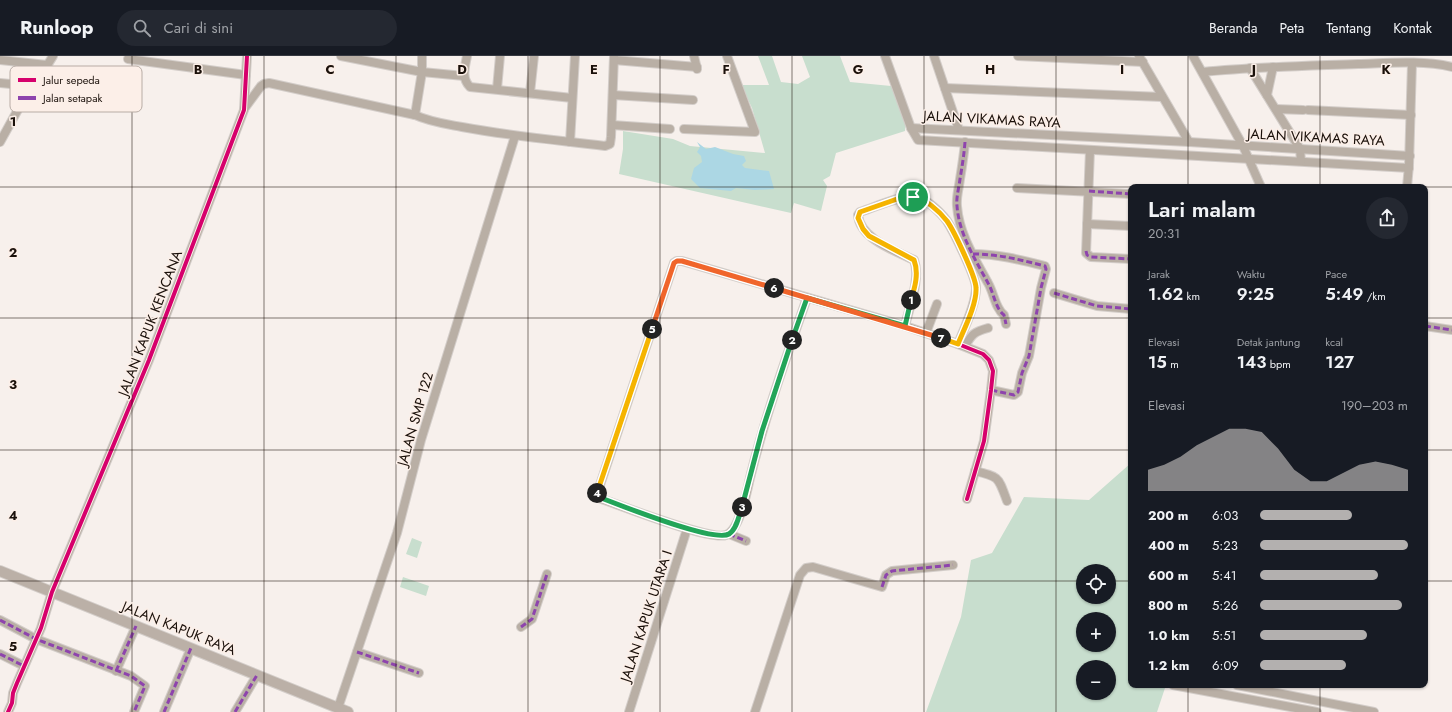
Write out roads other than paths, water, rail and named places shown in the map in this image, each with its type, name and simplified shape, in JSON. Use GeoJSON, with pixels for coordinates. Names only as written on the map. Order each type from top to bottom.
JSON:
{"type":"FeatureCollection","features":[{"type":"Feature","properties":{"kind":"main road","name":"JALAN KAPUK RAYA"},"geometry":{"type":"LineString","coordinates":[[0,571],[348,712]]}},
{"type":"Feature","properties":{"kind":"street"},"geometry":{"type":"LineString","coordinates":[[0,60],[47,65],[53,56]]}},
{"type":"Feature","properties":{"kind":"street","name":"JALAN KAPUK KENCANA"},"geometry":{"type":"LineString","coordinates":[[8,712],[12,703],[13,693],[36,638],[52,592],[149,360],[244,110],[247,56]]}},
{"type":"Feature","properties":{"kind":"street"},"geometry":{"type":"LineString","coordinates":[[341,56],[422,72],[464,76]]}},
{"type":"Feature","properties":{"kind":"street"},"geometry":{"type":"LineString","coordinates":[[415,115],[422,72],[422,56]]}},
{"type":"Feature","properties":{"kind":"street"},"geometry":{"type":"LineString","coordinates":[[467,56],[464,76],[465,81],[470,87],[572,98]]}},
{"type":"Feature","properties":{"kind":"street"},"geometry":{"type":"LineString","coordinates":[[497,89],[500,56]]}},
{"type":"Feature","properties":{"kind":"street"},"geometry":{"type":"LineString","coordinates":[[530,93],[534,56]]}},
{"type":"Feature","properties":{"kind":"street"},"geometry":{"type":"LineString","coordinates":[[570,142],[575,56]]}},
{"type":"Feature","properties":{"kind":"street"},"geometry":{"type":"LineString","coordinates":[[244,110],[261,86],[269,83],[415,115],[425,120],[515,136],[605,146],[610,144],[612,125],[614,58],[697,68],[694,56]]}},
{"type":"Feature","properties":{"kind":"street"},"geometry":{"type":"LineString","coordinates":[[684,129],[755,132],[727,56]]}},
{"type":"Feature","properties":{"kind":"street"},"geometry":{"type":"LineString","coordinates":[[884,56],[912,129]]}},
{"type":"Feature","properties":{"kind":"street"},"geometry":{"type":"LineString","coordinates":[[934,56],[959,130]]}},
{"type":"Feature","properties":{"kind":"street"},"geometry":{"type":"LineString","coordinates":[[1018,56],[1141,59],[1189,142]]}},
{"type":"Feature","properties":{"kind":"street"},"geometry":{"type":"LineString","coordinates":[[1192,56],[1203,72],[1246,152],[1260,184]]}},
{"type":"Feature","properties":{"kind":"street"},"geometry":{"type":"LineString","coordinates":[[128,59],[246,75]]}},
{"type":"Feature","properties":{"kind":"street"},"geometry":{"type":"LineString","coordinates":[[1203,72],[1273,67],[1412,63],[1439,64],[1452,67]]}},
{"type":"Feature","properties":{"kind":"street"},"geometry":{"type":"LineString","coordinates":[[1407,184],[1412,63]]}},
{"type":"Feature","properties":{"kind":"street"},"geometry":{"type":"LineString","coordinates":[[1267,95],[1273,67]]}},
{"type":"Feature","properties":{"kind":"street"},"geometry":{"type":"LineString","coordinates":[[1250,68],[1276,109],[1301,155]]}},
{"type":"Feature","properties":{"kind":"street"},"geometry":{"type":"LineString","coordinates":[[0,83],[10,84]]}},
{"type":"Feature","properties":{"kind":"street"},"geometry":{"type":"LineString","coordinates":[[945,88],[1162,97]]}},
{"type":"Feature","properties":{"kind":"street"},"geometry":{"type":"LineString","coordinates":[[613,95],[694,100]]}},
{"type":"Feature","properties":{"kind":"street"},"geometry":{"type":"LineString","coordinates":[[1276,109],[1411,115]]}},
{"type":"Feature","properties":{"kind":"street"},"geometry":{"type":"LineString","coordinates":[[0,142],[2,133],[15,112]]}},
{"type":"Feature","properties":{"kind":"street"},"geometry":{"type":"LineString","coordinates":[[612,125],[670,129]]}},
{"type":"Feature","properties":{"kind":"street","name":"JALAN VIKAMAS RAYA"},"geometry":{"type":"LineString","coordinates":[[1409,162],[1246,152],[1090,150],[918,140],[916,139],[912,129],[959,130],[1189,142],[1246,152],[1301,155],[1409,162]]}},
{"type":"Feature","properties":{"kind":"street","name":"JALAN SMP 122"},"geometry":{"type":"LineString","coordinates":[[338,708],[397,533],[421,440],[515,136]]}},
{"type":"Feature","properties":{"kind":"street"},"geometry":{"type":"LineString","coordinates":[[965,142],[957,206],[964,235],[979,268],[989,284],[999,312],[1004,315],[1006,324]]}},
{"type":"Feature","properties":{"kind":"street"},"geometry":{"type":"LineString","coordinates":[[1090,150],[1087,255],[1091,257],[1128,259]]}},
{"type":"Feature","properties":{"kind":"street"},"geometry":{"type":"LineString","coordinates":[[1017,188],[1128,194]]}},
{"type":"Feature","properties":{"kind":"street"},"geometry":{"type":"LineString","coordinates":[[905,326],[915,284],[916,265],[914,260],[869,236],[863,229],[858,215],[860,212],[900,198],[917,197],[923,198],[946,220],[971,271],[974,281],[976,291],[961,345]]}},
{"type":"Feature","properties":{"kind":"street"},"geometry":{"type":"LineString","coordinates":[[1087,224],[1128,226]]}},
{"type":"Feature","properties":{"kind":"street"},"geometry":{"type":"LineString","coordinates":[[973,254],[996,255],[1045,266],[1046,269],[1041,288],[1029,356],[1022,373],[1018,392],[1014,395],[991,390]]}},
{"type":"Feature","properties":{"kind":"street"},"geometry":{"type":"LineString","coordinates":[[807,298],[762,431],[742,506],[735,526],[729,534],[722,536],[686,531],[596,496],[674,263],[677,261],[682,261],[905,326],[979,351],[989,360],[993,371],[984,441],[967,499]]}},
{"type":"Feature","properties":{"kind":"street"},"geometry":{"type":"LineString","coordinates":[[1054,293],[1090,305],[1128,309]]}},
{"type":"Feature","properties":{"kind":"street"},"geometry":{"type":"LineString","coordinates":[[926,333],[938,304]]}},
{"type":"Feature","properties":{"kind":"street"},"geometry":{"type":"LineString","coordinates":[[1428,326],[1452,330]]}},
{"type":"Feature","properties":{"kind":"street"},"geometry":{"type":"LineString","coordinates":[[961,345],[972,334],[988,328]]}},
{"type":"Feature","properties":{"kind":"street"},"geometry":{"type":"LineString","coordinates":[[975,471],[997,478],[1000,481],[1007,501]]}},
{"type":"Feature","properties":{"kind":"street","name":"JALAN KAPUK UTARA I"},"geometry":{"type":"LineString","coordinates":[[629,712],[686,531]]}},
{"type":"Feature","properties":{"kind":"street"},"geometry":{"type":"LineString","coordinates":[[729,534],[746,541]]}},
{"type":"Feature","properties":{"kind":"street"},"geometry":{"type":"LineString","coordinates":[[755,712],[802,572],[813,567],[882,587],[886,574],[892,571],[953,565]]}},
{"type":"Feature","properties":{"kind":"street"},"geometry":{"type":"LineString","coordinates":[[521,627],[532,619],[547,574]]}},
{"type":"Feature","properties":{"kind":"street"},"geometry":{"type":"LineString","coordinates":[[0,620],[36,638],[131,676],[145,686],[134,712]]}},
{"type":"Feature","properties":{"kind":"street"},"geometry":{"type":"LineString","coordinates":[[116,671],[136,626]]}},
{"type":"Feature","properties":{"kind":"street"},"geometry":{"type":"LineString","coordinates":[[164,712],[191,648]]}},
{"type":"Feature","properties":{"kind":"street"},"geometry":{"type":"LineString","coordinates":[[357,652],[419,674]]}},
{"type":"Feature","properties":{"kind":"street"},"geometry":{"type":"LineString","coordinates":[[0,654],[24,666]]}},
{"type":"Feature","properties":{"kind":"street"},"geometry":{"type":"LineString","coordinates":[[235,712],[257,675]]}},
{"type":"Feature","properties":{"kind":"street"},"geometry":{"type":"LineString","coordinates":[[1189,688],[1317,712]]}},
{"type":"Feature","properties":{"kind":"street"},"geometry":{"type":"LineString","coordinates":[[1252,688],[1374,712]]}},
{"type":"Feature","properties":{"kind":"water"},"geometry":{"type":"Polygon","coordinates":[[[697,142],[706,149],[715,147],[733,154],[744,156],[746,161],[742,165],[745,168],[769,171],[774,189],[755,190],[736,188],[731,191],[700,188],[691,179],[694,168],[702,162],[701,156],[697,152],[700,147],[697,142]]]}}]}
